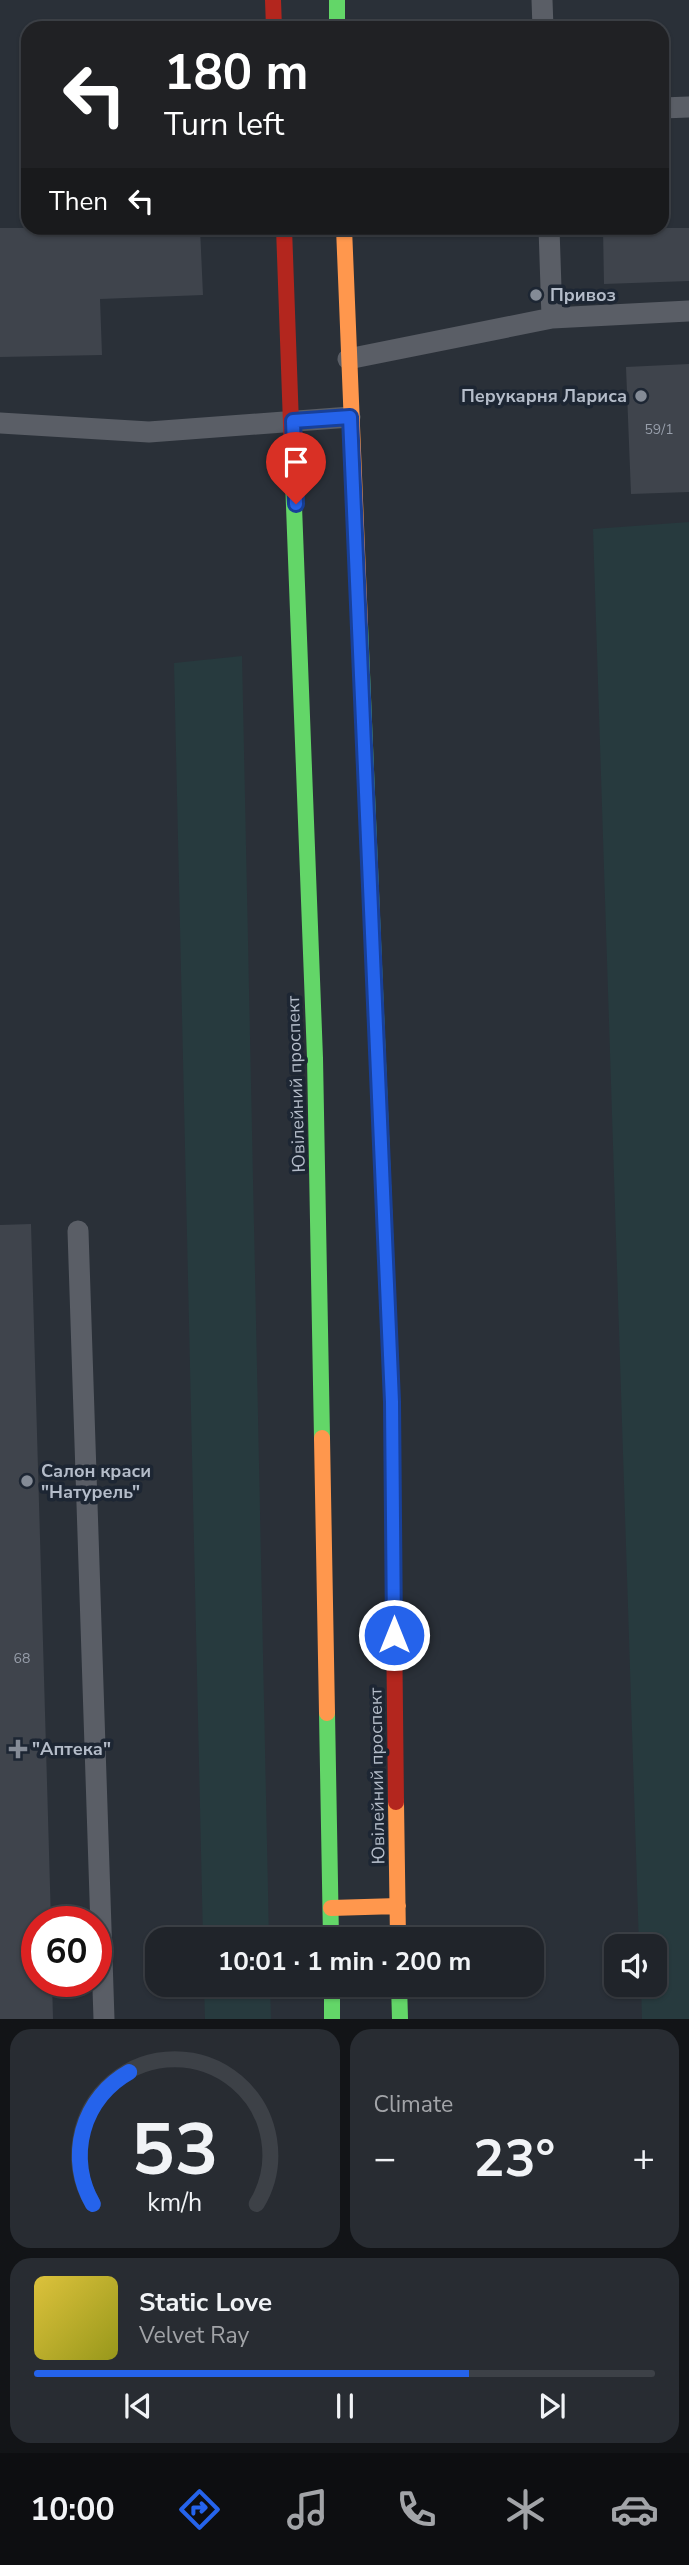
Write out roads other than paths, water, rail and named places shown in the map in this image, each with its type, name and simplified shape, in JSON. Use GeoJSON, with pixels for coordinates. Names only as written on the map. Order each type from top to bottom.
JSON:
{"type":"FeatureCollection","features":[{"type":"Feature","properties":{"kind":"main road"},"geometry":{"type":"LineString","coordinates":[[273,0],[274,21]]}},
{"type":"Feature","properties":{"kind":"main road"},"geometry":{"type":"LineString","coordinates":[[337,0],[337,21]]}},
{"type":"Feature","properties":{"kind":"main road","name":"Ювілейний проспект"},"geometry":{"type":"LineString","coordinates":[[284,235],[316,1072],[331,1927]]}},
{"type":"Feature","properties":{"kind":"main road","name":"Ювілейний проспект"},"geometry":{"type":"LineString","coordinates":[[344,235],[392,1402],[398,1927]]}},
{"type":"Feature","properties":{"kind":"main road"},"geometry":{"type":"LineString","coordinates":[[331,1909],[398,1906]]}},
{"type":"Feature","properties":{"kind":"main road"},"geometry":{"type":"LineString","coordinates":[[331,1997],[332,2019]]}},
{"type":"Feature","properties":{"kind":"main road"},"geometry":{"type":"LineString","coordinates":[[399,1997],[400,2019]]}},
{"type":"Feature","properties":{"kind":"lane"},"geometry":{"type":"LineString","coordinates":[[542,0],[543,21]]}},
{"type":"Feature","properties":{"kind":"lane"},"geometry":{"type":"LineString","coordinates":[[669,108],[689,107]]}},
{"type":"Feature","properties":{"kind":"lane"},"geometry":{"type":"LineString","coordinates":[[549,235],[552,318]]}},
{"type":"Feature","properties":{"kind":"lane"},"geometry":{"type":"LineString","coordinates":[[348,359],[552,318],[689,311]]}},
{"type":"Feature","properties":{"kind":"lane"},"geometry":{"type":"LineString","coordinates":[[0,423],[149,432],[350,417]]}},
{"type":"Feature","properties":{"kind":"lane"},"geometry":{"type":"LineString","coordinates":[[78,1231],[104,2019]]}},
{"type":"Feature","properties":{"kind":"place","name":"Привоз"},"geometry":{"type":"Point","coordinates":[536,295]}},
{"type":"Feature","properties":{"kind":"place","name":"Перукарня Лариса"},"geometry":{"type":"Point","coordinates":[641,396]}},
{"type":"Feature","properties":{"kind":"place","name":"Салон краси \"Натурель\""},"geometry":{"type":"Point","coordinates":[27,1481]}},
{"type":"Feature","properties":{"kind":"place","name":"\"Аптека\""},"geometry":{"type":"Point","coordinates":[18,1749]}}]}
